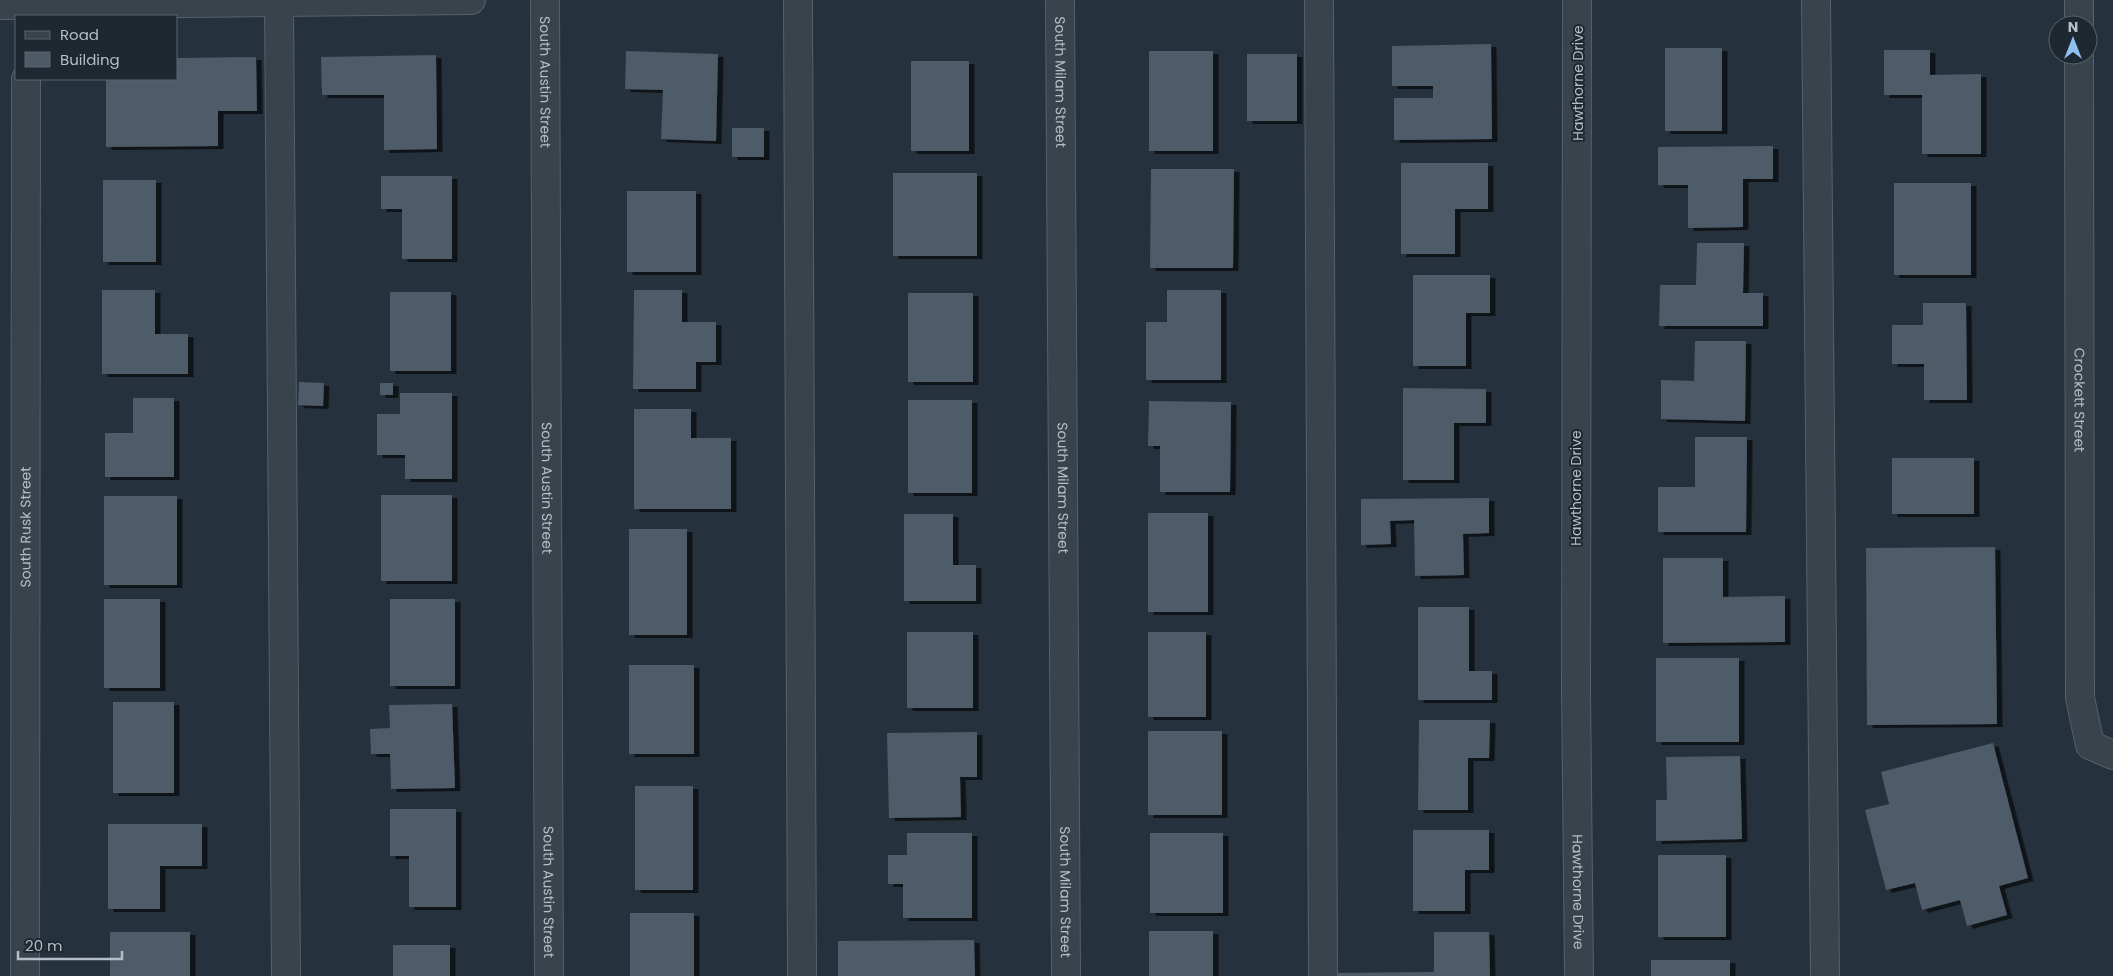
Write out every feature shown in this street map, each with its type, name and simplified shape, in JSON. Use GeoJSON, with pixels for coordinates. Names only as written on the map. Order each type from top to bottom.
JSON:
{"type":"FeatureCollection","features":[{"type":"Feature","properties":{"kind":"street"},"geometry":{"type":"LineString","coordinates":[[19,7],[470,0]]}},
{"type":"Feature","properties":{"kind":"street","name":"South Austin Street"},"geometry":{"type":"LineString","coordinates":[[545,0],[549,976]]}},
{"type":"Feature","properties":{"kind":"street"},"geometry":{"type":"LineString","coordinates":[[798,0],[802,976]]}},
{"type":"Feature","properties":{"kind":"street","name":"South Milam Street"},"geometry":{"type":"LineString","coordinates":[[1060,0],[1066,976]]}},
{"type":"Feature","properties":{"kind":"street"},"geometry":{"type":"LineString","coordinates":[[1319,0],[1323,976]]}},
{"type":"Feature","properties":{"kind":"street","name":"Hawthorne Drive"},"geometry":{"type":"LineString","coordinates":[[1577,0],[1576,691],[1579,976]]}},
{"type":"Feature","properties":{"kind":"street"},"geometry":{"type":"LineString","coordinates":[[1816,0],[1825,976]]}},
{"type":"Feature","properties":{"kind":"street"},"geometry":{"type":"LineString","coordinates":[[2079,0],[2079,15]]}},
{"type":"Feature","properties":{"kind":"street"},"geometry":{"type":"LineString","coordinates":[[279,2],[286,976]]}},
{"type":"Feature","properties":{"kind":"street","name":"Crockett Street"},"geometry":{"type":"LineString","coordinates":[[2079,65],[2080,698],[2101,750]]}},
{"type":"Feature","properties":{"kind":"street","name":"South Rusk Street"},"geometry":{"type":"LineString","coordinates":[[25,976],[26,80]]}},
{"type":"Feature","properties":{"kind":"building"},"geometry":{"type":"Polygon","coordinates":[[[1491,44],[1492,139],[1394,140],[1394,98],[1433,98],[1433,86],[1392,86],[1392,46],[1491,44]]]}},
{"type":"Feature","properties":{"kind":"building"},"geometry":{"type":"Polygon","coordinates":[[[1665,48],[1722,48],[1722,131],[1665,131],[1665,48]]]}},
{"type":"Feature","properties":{"kind":"building"},"geometry":{"type":"Polygon","coordinates":[[[1884,50],[1930,50],[1930,75],[1981,74],[1981,154],[1922,154],[1922,95],[1884,95],[1884,50]]]}},
{"type":"Feature","properties":{"kind":"building"},"geometry":{"type":"Polygon","coordinates":[[[626,51],[718,54],[716,141],[661,139],[663,90],[625,89],[626,51]]]}},
{"type":"Feature","properties":{"kind":"building"},"geometry":{"type":"Polygon","coordinates":[[[1149,51],[1213,51],[1213,151],[1149,151],[1149,51]]]}},
{"type":"Feature","properties":{"kind":"building"},"geometry":{"type":"Polygon","coordinates":[[[1247,54],[1297,54],[1297,121],[1247,121],[1247,54]]]}},
{"type":"Feature","properties":{"kind":"building"},"geometry":{"type":"Polygon","coordinates":[[[436,55],[437,149],[384,150],[384,95],[322,95],[321,57],[436,55]]]}},
{"type":"Feature","properties":{"kind":"building"},"geometry":{"type":"Polygon","coordinates":[[[256,57],[257,111],[218,111],[218,146],[106,147],[106,80],[178,80],[178,58],[256,57]]]}},
{"type":"Feature","properties":{"kind":"building"},"geometry":{"type":"Polygon","coordinates":[[[911,61],[969,61],[969,151],[911,151],[911,61]]]}},
{"type":"Feature","properties":{"kind":"building"},"geometry":{"type":"Polygon","coordinates":[[[732,128],[764,128],[764,157],[732,157],[732,128]]]}},
{"type":"Feature","properties":{"kind":"building"},"geometry":{"type":"Polygon","coordinates":[[[1773,146],[1773,179],[1743,179],[1743,227],[1688,228],[1688,185],[1658,185],[1658,147],[1773,146]]]}},
{"type":"Feature","properties":{"kind":"building"},"geometry":{"type":"Polygon","coordinates":[[[1401,163],[1488,163],[1488,209],[1455,209],[1455,254],[1401,254],[1401,163]]]}},
{"type":"Feature","properties":{"kind":"building"},"geometry":{"type":"Polygon","coordinates":[[[1151,169],[1234,169],[1233,268],[1150,268],[1151,169]]]}},
{"type":"Feature","properties":{"kind":"building"},"geometry":{"type":"Polygon","coordinates":[[[893,173],[977,173],[977,256],[893,256],[893,173]]]}},
{"type":"Feature","properties":{"kind":"building"},"geometry":{"type":"Polygon","coordinates":[[[381,176],[452,176],[452,259],[402,259],[402,209],[381,209],[381,176]]]}},
{"type":"Feature","properties":{"kind":"building"},"geometry":{"type":"Polygon","coordinates":[[[103,180],[156,180],[156,262],[103,262],[103,180]]]}},
{"type":"Feature","properties":{"kind":"building"},"geometry":{"type":"Polygon","coordinates":[[[1894,183],[1971,183],[1971,275],[1894,275],[1894,183]]]}},
{"type":"Feature","properties":{"kind":"building"},"geometry":{"type":"Polygon","coordinates":[[[627,191],[696,191],[696,272],[627,272],[627,191]]]}},
{"type":"Feature","properties":{"kind":"building"},"geometry":{"type":"Polygon","coordinates":[[[1697,243],[1744,243],[1743,293],[1763,293],[1763,326],[1659,326],[1660,285],[1696,285],[1697,243]]]}},
{"type":"Feature","properties":{"kind":"building"},"geometry":{"type":"Polygon","coordinates":[[[1413,275],[1490,275],[1490,313],[1466,313],[1466,366],[1413,366],[1413,275]]]}},
{"type":"Feature","properties":{"kind":"building"},"geometry":{"type":"Polygon","coordinates":[[[102,290],[155,290],[155,334],[188,334],[188,374],[102,374],[102,290]]]}},
{"type":"Feature","properties":{"kind":"building"},"geometry":{"type":"Polygon","coordinates":[[[634,290],[682,290],[682,322],[716,322],[716,362],[696,362],[696,389],[633,389],[634,290]]]}},
{"type":"Feature","properties":{"kind":"building"},"geometry":{"type":"Polygon","coordinates":[[[1167,290],[1221,290],[1221,380],[1146,380],[1146,322],[1167,322],[1167,290]]]}},
{"type":"Feature","properties":{"kind":"building"},"geometry":{"type":"Polygon","coordinates":[[[390,292],[451,292],[451,371],[390,371],[390,292]]]}},
{"type":"Feature","properties":{"kind":"building"},"geometry":{"type":"Polygon","coordinates":[[[908,293],[973,293],[973,382],[908,382],[908,293]]]}},
{"type":"Feature","properties":{"kind":"building"},"geometry":{"type":"Polygon","coordinates":[[[1923,303],[1966,303],[1967,400],[1924,400],[1924,364],[1892,364],[1892,325],[1923,325],[1923,303]]]}},
{"type":"Feature","properties":{"kind":"building"},"geometry":{"type":"Polygon","coordinates":[[[1695,341],[1746,341],[1745,421],[1661,419],[1661,380],[1694,381],[1695,341]]]}},
{"type":"Feature","properties":{"kind":"building"},"geometry":{"type":"Polygon","coordinates":[[[299,382],[324,383],[323,406],[298,405],[299,382]]]}},
{"type":"Feature","properties":{"kind":"building"},"geometry":{"type":"Polygon","coordinates":[[[380,383],[393,383],[393,395],[380,395],[380,383]]]}},
{"type":"Feature","properties":{"kind":"building"},"geometry":{"type":"Polygon","coordinates":[[[1403,388],[1486,389],[1486,423],[1454,423],[1454,480],[1403,480],[1403,388]]]}},
{"type":"Feature","properties":{"kind":"building"},"geometry":{"type":"Polygon","coordinates":[[[400,393],[452,393],[452,479],[405,479],[405,455],[377,455],[377,414],[400,414],[400,393]]]}},
{"type":"Feature","properties":{"kind":"building"},"geometry":{"type":"Polygon","coordinates":[[[133,398],[174,398],[174,477],[105,477],[105,433],[133,433],[133,398]]]}},
{"type":"Feature","properties":{"kind":"building"},"geometry":{"type":"Polygon","coordinates":[[[908,400],[972,400],[972,493],[908,493],[908,400]]]}},
{"type":"Feature","properties":{"kind":"building"},"geometry":{"type":"Polygon","coordinates":[[[1149,401],[1231,402],[1230,492],[1160,492],[1160,446],[1148,446],[1149,401]]]}},
{"type":"Feature","properties":{"kind":"building"},"geometry":{"type":"Polygon","coordinates":[[[634,409],[691,409],[691,438],[731,438],[731,509],[634,509],[634,409]]]}},
{"type":"Feature","properties":{"kind":"building"},"geometry":{"type":"Polygon","coordinates":[[[1695,437],[1747,437],[1746,532],[1658,532],[1658,487],[1695,487],[1695,437]]]}},
{"type":"Feature","properties":{"kind":"building"},"geometry":{"type":"Polygon","coordinates":[[[1892,458],[1974,458],[1974,514],[1892,514],[1892,458]]]}},
{"type":"Feature","properties":{"kind":"building"},"geometry":{"type":"Polygon","coordinates":[[[381,495],[452,495],[452,581],[381,581],[381,495]]]}},
{"type":"Feature","properties":{"kind":"building"},"geometry":{"type":"Polygon","coordinates":[[[104,496],[177,496],[177,585],[104,585],[104,496]]]}},
{"type":"Feature","properties":{"kind":"building"},"geometry":{"type":"Polygon","coordinates":[[[1489,498],[1489,533],[1463,534],[1464,575],[1415,576],[1414,520],[1390,521],[1391,544],[1361,545],[1361,499],[1489,498]]]}},
{"type":"Feature","properties":{"kind":"building"},"geometry":{"type":"Polygon","coordinates":[[[1148,513],[1208,513],[1208,612],[1148,612],[1148,513]]]}},
{"type":"Feature","properties":{"kind":"building"},"geometry":{"type":"Polygon","coordinates":[[[904,514],[953,514],[953,565],[976,565],[976,601],[904,601],[904,514]]]}},
{"type":"Feature","properties":{"kind":"building"},"geometry":{"type":"Polygon","coordinates":[[[629,529],[687,529],[687,635],[629,635],[629,529]]]}},
{"type":"Feature","properties":{"kind":"building"},"geometry":{"type":"Polygon","coordinates":[[[1995,547],[1997,724],[1867,725],[1866,548],[1995,547]]]}},
{"type":"Feature","properties":{"kind":"building"},"geometry":{"type":"Polygon","coordinates":[[[1663,558],[1723,558],[1723,597],[1785,596],[1785,642],[1663,643],[1663,558]]]}},
{"type":"Feature","properties":{"kind":"building"},"geometry":{"type":"Polygon","coordinates":[[[104,599],[160,599],[160,688],[104,688],[104,599]]]}},
{"type":"Feature","properties":{"kind":"building"},"geometry":{"type":"Polygon","coordinates":[[[390,599],[455,599],[455,686],[390,686],[390,599]]]}},
{"type":"Feature","properties":{"kind":"building"},"geometry":{"type":"Polygon","coordinates":[[[1418,607],[1469,607],[1469,671],[1492,671],[1492,700],[1418,700],[1418,607]]]}},
{"type":"Feature","properties":{"kind":"building"},"geometry":{"type":"Polygon","coordinates":[[[907,632],[973,632],[973,708],[907,708],[907,632]]]}},
{"type":"Feature","properties":{"kind":"building"},"geometry":{"type":"Polygon","coordinates":[[[1148,632],[1206,632],[1206,717],[1148,717],[1148,632]]]}},
{"type":"Feature","properties":{"kind":"building"},"geometry":{"type":"Polygon","coordinates":[[[1656,658],[1739,658],[1739,742],[1656,742],[1656,658]]]}},
{"type":"Feature","properties":{"kind":"building"},"geometry":{"type":"Polygon","coordinates":[[[629,665],[694,665],[694,754],[629,754],[629,665]]]}},
{"type":"Feature","properties":{"kind":"building"},"geometry":{"type":"Polygon","coordinates":[[[113,702],[174,702],[174,793],[113,793],[113,702]]]}},
{"type":"Feature","properties":{"kind":"building"},"geometry":{"type":"Polygon","coordinates":[[[452,704],[455,788],[391,789],[390,754],[371,754],[370,729],[390,728],[389,705],[452,704]]]}},
{"type":"Feature","properties":{"kind":"building"},"geometry":{"type":"Polygon","coordinates":[[[1419,720],[1490,720],[1489,758],[1468,758],[1468,810],[1418,810],[1419,720]]]}},
{"type":"Feature","properties":{"kind":"building"},"geometry":{"type":"Polygon","coordinates":[[[1148,731],[1222,731],[1222,815],[1148,815],[1148,731]]]}},
{"type":"Feature","properties":{"kind":"building"},"geometry":{"type":"Polygon","coordinates":[[[977,732],[977,777],[960,777],[961,817],[889,818],[887,733],[977,732]]]}},
{"type":"Feature","properties":{"kind":"building"},"geometry":{"type":"Polygon","coordinates":[[[1993,743],[2028,878],[1999,886],[2007,915],[1967,926],[1960,900],[1922,910],[1915,883],[1886,890],[1865,810],[1889,804],[1881,772],[1993,743]]]}},
{"type":"Feature","properties":{"kind":"building"},"geometry":{"type":"Polygon","coordinates":[[[1740,756],[1742,839],[1656,841],[1656,800],[1667,800],[1666,757],[1740,756]]]}},
{"type":"Feature","properties":{"kind":"building"},"geometry":{"type":"Polygon","coordinates":[[[635,786],[693,786],[693,890],[635,890],[635,786]]]}},
{"type":"Feature","properties":{"kind":"building"},"geometry":{"type":"Polygon","coordinates":[[[390,809],[456,809],[456,907],[409,907],[409,856],[390,856],[390,809]]]}},
{"type":"Feature","properties":{"kind":"building"},"geometry":{"type":"Polygon","coordinates":[[[108,824],[202,824],[202,866],[160,866],[160,909],[108,909],[108,824]]]}},
{"type":"Feature","properties":{"kind":"building"},"geometry":{"type":"Polygon","coordinates":[[[1413,830],[1489,830],[1489,870],[1465,870],[1465,911],[1413,911],[1413,830]]]}},
{"type":"Feature","properties":{"kind":"building"},"geometry":{"type":"Polygon","coordinates":[[[907,833],[972,833],[972,918],[903,918],[903,884],[888,884],[888,855],[907,855],[907,833]]]}},
{"type":"Feature","properties":{"kind":"building"},"geometry":{"type":"Polygon","coordinates":[[[1150,833],[1223,833],[1223,913],[1150,913],[1150,833]]]}},
{"type":"Feature","properties":{"kind":"building"},"geometry":{"type":"Polygon","coordinates":[[[1658,855],[1726,855],[1726,937],[1658,937],[1658,855]]]}},
{"type":"Feature","properties":{"kind":"building"},"geometry":{"type":"Polygon","coordinates":[[[630,913],[694,913],[694,976],[630,976],[630,913]]]}},
{"type":"Feature","properties":{"kind":"building"},"geometry":{"type":"Polygon","coordinates":[[[1149,931],[1213,931],[1213,976],[1149,976],[1149,931]]]}},
{"type":"Feature","properties":{"kind":"building"},"geometry":{"type":"Polygon","coordinates":[[[110,932],[190,932],[190,976],[110,976],[110,932]]]}},
{"type":"Feature","properties":{"kind":"building"},"geometry":{"type":"Polygon","coordinates":[[[1434,932],[1489,932],[1490,976],[1337,976],[1336,973],[1434,972],[1434,932]]]}},
{"type":"Feature","properties":{"kind":"building"},"geometry":{"type":"Polygon","coordinates":[[[974,940],[975,976],[838,976],[838,941],[974,940]]]}},
{"type":"Feature","properties":{"kind":"building"},"geometry":{"type":"Polygon","coordinates":[[[393,945],[450,945],[450,976],[393,976],[393,945]]]}},
{"type":"Feature","properties":{"kind":"building"},"geometry":{"type":"Polygon","coordinates":[[[1651,960],[1730,960],[1730,976],[1651,976],[1651,960]]]}}]}
